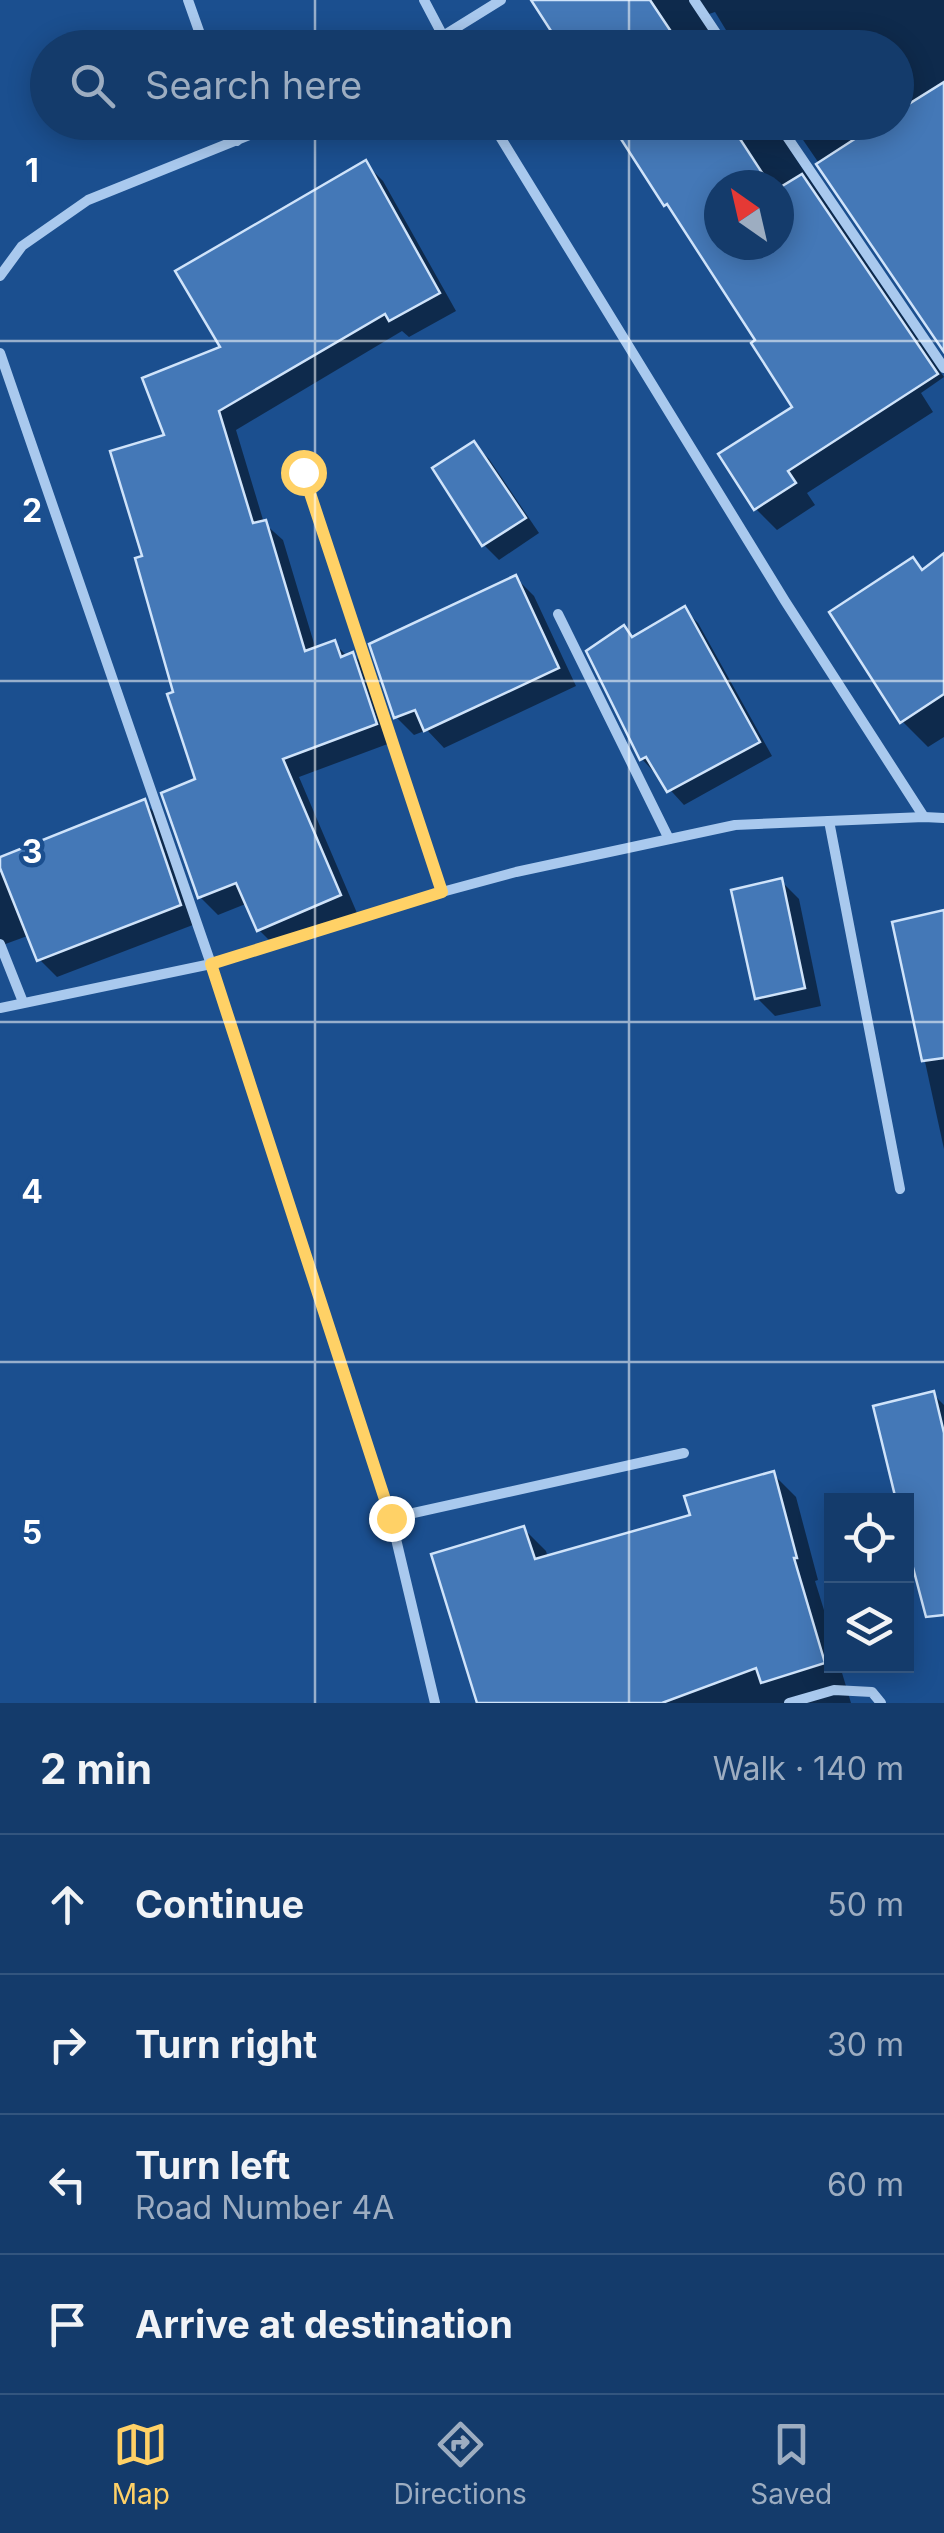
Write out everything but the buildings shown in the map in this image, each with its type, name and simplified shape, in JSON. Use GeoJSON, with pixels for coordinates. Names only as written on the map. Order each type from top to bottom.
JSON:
{"type":"FeatureCollection","features":[{"type":"Feature","properties":{"kind":"street"},"geometry":{"type":"LineString","coordinates":[[188,0],[199,30]]}},
{"type":"Feature","properties":{"kind":"street"},"geometry":{"type":"LineString","coordinates":[[424,0],[439,30]]}},
{"type":"Feature","properties":{"kind":"street"},"geometry":{"type":"LineString","coordinates":[[461,30],[500,0]]}},
{"type":"Feature","properties":{"kind":"street"},"geometry":{"type":"LineString","coordinates":[[694,0],[714,30]]}},
{"type":"Feature","properties":{"kind":"street"},"geometry":{"type":"LineString","coordinates":[[502,140],[924,817]]}},
{"type":"Feature","properties":{"kind":"street"},"geometry":{"type":"LineString","coordinates":[[789,140],[944,368]]}},
{"type":"Feature","properties":{"kind":"street"},"geometry":{"type":"LineString","coordinates":[[0,276],[22,246],[88,200],[237,141]]}},
{"type":"Feature","properties":{"kind":"street"},"geometry":{"type":"LineString","coordinates":[[0,353],[211,964],[391,1518],[434,1703]]}},
{"type":"Feature","properties":{"kind":"street"},"geometry":{"type":"LineString","coordinates":[[303,472],[442,892]]}},
{"type":"Feature","properties":{"kind":"street"},"geometry":{"type":"LineString","coordinates":[[558,614],[669,839]]}},
{"type":"Feature","properties":{"kind":"street"},"geometry":{"type":"LineString","coordinates":[[0,1008],[211,964],[516,872],[735,825],[944,818]]}},
{"type":"Feature","properties":{"kind":"street"},"geometry":{"type":"LineString","coordinates":[[828,822],[900,1190]]}},
{"type":"Feature","properties":{"kind":"street"},"geometry":{"type":"LineString","coordinates":[[0,944],[24,1002]]}},
{"type":"Feature","properties":{"kind":"street"},"geometry":{"type":"LineString","coordinates":[[391,1518],[684,1454]]}},
{"type":"Feature","properties":{"kind":"street"},"geometry":{"type":"LineString","coordinates":[[789,1703],[834,1690],[872,1692],[881,1703]]}},
{"type":"Feature","properties":{"kind":"route"},"geometry":{"type":"LineString","coordinates":[[303,472],[442,892],[211,964],[391,1518]]}}]}
